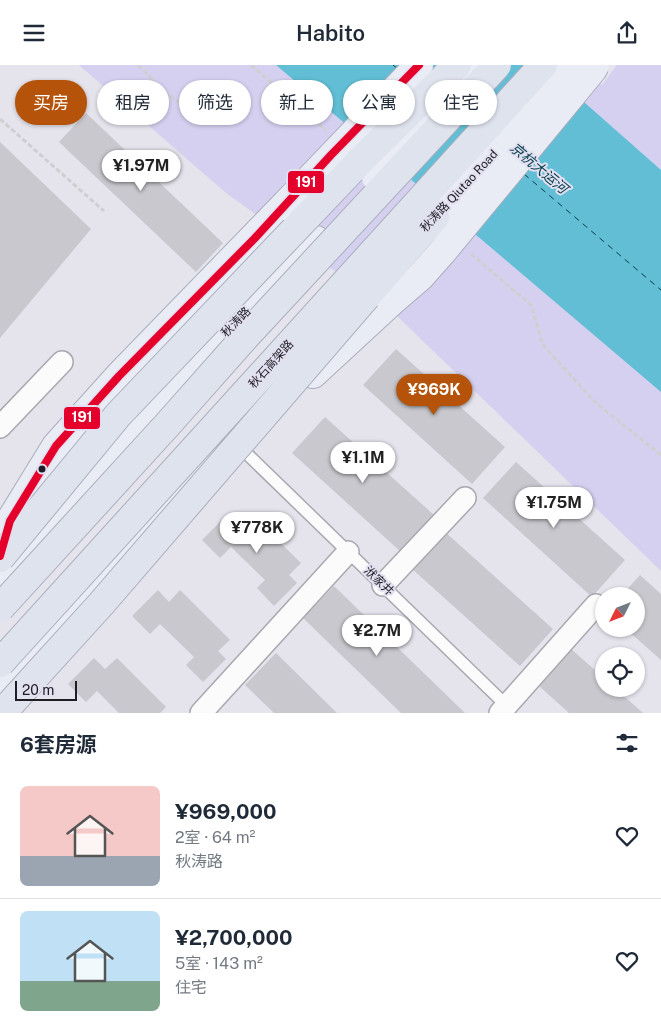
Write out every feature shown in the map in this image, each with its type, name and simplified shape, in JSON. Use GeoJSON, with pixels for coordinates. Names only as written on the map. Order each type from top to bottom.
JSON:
{"type":"FeatureCollection","features":[{"type":"Feature","properties":{"kind":"highway"},"geometry":{"type":"LineString","coordinates":[[1,550],[118,415],[361,160],[457,65]]}},
{"type":"Feature","properties":{"kind":"highway"},"geometry":{"type":"LineString","coordinates":[[0,608],[246,336],[497,65]]}},
{"type":"Feature","properties":{"kind":"highway","name":"秋石高架路"},"geometry":{"type":"LineString","coordinates":[[0,663],[543,65]]}},
{"type":"Feature","properties":{"kind":"highway"},"geometry":{"type":"LineString","coordinates":[[2,713],[101,604],[435,217]]}},
{"type":"Feature","properties":{"kind":"main road"},"geometry":{"type":"LineString","coordinates":[[1,550],[10,521],[56,446],[119,376],[419,65]]}},
{"type":"Feature","properties":{"kind":"main road","name":"秋涛路"},"geometry":{"type":"LineString","coordinates":[[0,581],[140,419],[360,195],[474,65]]}},
{"type":"Feature","properties":{"kind":"main road","name":"秋涛路 Qiutao Road"},"geometry":{"type":"LineString","coordinates":[[71,611],[213,448],[362,295],[575,65]]}},
{"type":"Feature","properties":{"kind":"main road"},"geometry":{"type":"LineString","coordinates":[[0,685],[71,611],[196,501],[320,367],[420,277],[486,201],[595,65]]}},
{"type":"Feature","properties":{"kind":"street"},"geometry":{"type":"LineString","coordinates":[[0,427],[62,362]]}},
{"type":"Feature","properties":{"kind":"street"},"geometry":{"type":"LineString","coordinates":[[383,585],[464,498]]}},
{"type":"Feature","properties":{"kind":"street"},"geometry":{"type":"LineString","coordinates":[[201,713],[348,552]]}},
{"type":"Feature","properties":{"kind":"street"},"geometry":{"type":"LineString","coordinates":[[507,711],[595,606]]}},
{"type":"Feature","properties":{"kind":"lane","name":"洑家井"},"geometry":{"type":"LineString","coordinates":[[243,450],[383,585],[507,711]]}},
{"type":"Feature","properties":{"kind":"path"},"geometry":{"type":"LineString","coordinates":[[138,65],[168,95],[179,102]]}},
{"type":"Feature","properties":{"kind":"path"},"geometry":{"type":"LineString","coordinates":[[0,119],[104,211]]}},
{"type":"Feature","properties":{"kind":"path"},"geometry":{"type":"LineString","coordinates":[[531,305],[543,345],[596,403],[661,455]]}},
{"type":"Feature","properties":{"kind":"shaded area"},"geometry":{"type":"Polygon","coordinates":[[[79,65],[580,65],[602,85],[617,65],[661,65],[661,571],[396,315],[226,193],[148,125],[169,125],[169,80],[97,81],[79,65]]]}},
{"type":"Feature","properties":{"kind":"water","name":"京杭大运河"},"geometry":{"type":"Polygon","coordinates":[[[276,65],[542,65],[661,170],[661,392],[347,125],[415,125],[415,80],[343,80],[343,122],[333,113],[333,80],[294,80],[276,65]]]}},
{"type":"Feature","properties":{"kind":"building"},"geometry":{"type":"Polygon","coordinates":[[[87,114],[223,243],[196,272],[59,142],[75,125],[87,125],[87,114]]]}},
{"type":"Feature","properties":{"kind":"building"},"geometry":{"type":"Polygon","coordinates":[[[0,142],[91,229],[0,338],[0,142]]]}},
{"type":"Feature","properties":{"kind":"building"},"geometry":{"type":"Polygon","coordinates":[[[396,349],[505,447],[472,484],[363,385],[396,349]]]}},
{"type":"Feature","properties":{"kind":"building"},"geometry":{"type":"Polygon","coordinates":[[[325,417],[434,515],[401,552],[292,453],[325,417]]]}},
{"type":"Feature","properties":{"kind":"building"},"geometry":{"type":"Polygon","coordinates":[[[516,462],[625,560],[601,587],[595,587],[595,594],[592,597],[483,498],[516,462]]]}},
{"type":"Feature","properties":{"kind":"building"},"geometry":{"type":"Polygon","coordinates":[[[228,514],[240,525],[251,514],[301,563],[289,575],[297,583],[274,606],[257,588],[265,580],[231,547],[220,558],[202,540],[228,514]]]}},
{"type":"Feature","properties":{"kind":"building"},"geometry":{"type":"Polygon","coordinates":[[[444,531],[553,629],[520,666],[411,568],[444,531]]]}},
{"type":"Feature","properties":{"kind":"building"},"geometry":{"type":"Polygon","coordinates":[[[640,575],[661,594],[661,660],[635,637],[645,637],[645,587],[629,587],[640,575]]]}},
{"type":"Feature","properties":{"kind":"building"},"geometry":{"type":"Polygon","coordinates":[[[334,586],[465,713],[401,713],[303,618],[334,586]]]}},
{"type":"Feature","properties":{"kind":"building"},"geometry":{"type":"Polygon","coordinates":[[[158,590],[169,602],[180,590],[230,640],[218,651],[226,659],[203,682],[186,665],[194,657],[160,624],[150,634],[132,616],[158,590]]]}},
{"type":"Feature","properties":{"kind":"building"},"geometry":{"type":"Polygon","coordinates":[[[571,649],[595,670],[595,697],[625,697],[643,713],[569,713],[538,685],[571,649]]]}},
{"type":"Feature","properties":{"kind":"building"},"geometry":{"type":"Polygon","coordinates":[[[276,653],[337,713],[274,713],[245,685],[276,653]]]}},
{"type":"Feature","properties":{"kind":"building"},"geometry":{"type":"Polygon","coordinates":[[[94,658],[105,669],[117,658],[166,707],[160,713],[119,713],[97,691],[86,702],[68,684],[94,658]]]}},
{"type":"Feature","properties":{"kind":"ferry route"},"geometry":{"type":"LineString","coordinates":[[393,65],[398,69]]}},
{"type":"Feature","properties":{"kind":"ferry route"},"geometry":{"type":"LineString","coordinates":[[524,174],[661,290]]}},
{"type":"Feature","properties":{"kind":"transit line","name":"191"},"geometry":{"type":"LineString","coordinates":[[0,556],[10,521],[56,446],[119,376],[255,238],[331,155],[419,65]]}}]}
